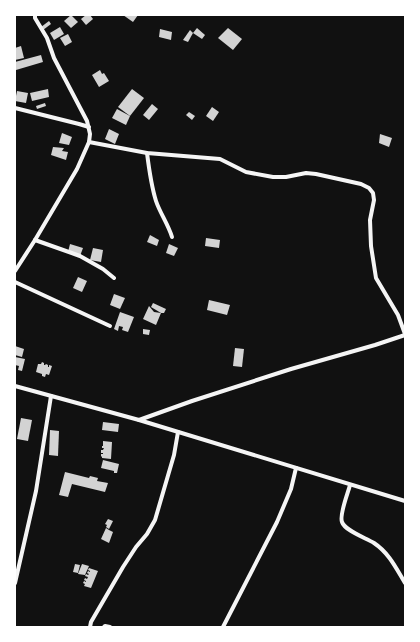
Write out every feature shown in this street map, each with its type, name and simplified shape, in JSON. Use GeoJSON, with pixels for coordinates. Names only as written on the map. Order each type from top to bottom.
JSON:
{"type":"FeatureCollection","features":[{"type":"Feature","properties":{"kind":"street"},"geometry":{"type":"LineString","coordinates":[[15,271],[35,240],[90,142],[89,127],[54,58],[47,38],[35,15]]}},
{"type":"Feature","properties":{"kind":"street"},"geometry":{"type":"LineString","coordinates":[[15,108],[89,127]]}},
{"type":"Feature","properties":{"kind":"street"},"geometry":{"type":"LineString","coordinates":[[90,142],[147,153],[220,159],[246,172],[273,177],[286,177],[306,173],[316,174],[361,184],[369,188],[373,193],[374,200],[370,220],[371,246],[376,278],[398,315],[405,334],[192,401],[139,420]]}},
{"type":"Feature","properties":{"kind":"street"},"geometry":{"type":"LineString","coordinates":[[147,153],[157,203],[170,227],[172,237]]}},
{"type":"Feature","properties":{"kind":"street"},"geometry":{"type":"LineString","coordinates":[[35,240],[80,256],[103,269],[114,278]]}},
{"type":"Feature","properties":{"kind":"street"},"geometry":{"type":"LineString","coordinates":[[15,282],[110,326]]}},
{"type":"Feature","properties":{"kind":"street"},"geometry":{"type":"LineString","coordinates":[[15,386],[139,420],[405,501]]}},
{"type":"Feature","properties":{"kind":"street"},"geometry":{"type":"LineString","coordinates":[[15,583],[36,491],[51,396]]}},
{"type":"Feature","properties":{"kind":"street"},"geometry":{"type":"LineString","coordinates":[[90,627],[91,622],[123,567],[155,520],[174,455],[178,432]]}},
{"type":"Feature","properties":{"kind":"street"},"geometry":{"type":"LineString","coordinates":[[223,627],[276,522],[291,489],[296,468]]}},
{"type":"Feature","properties":{"kind":"street"},"geometry":{"type":"LineString","coordinates":[[350,484],[341,518],[342,524],[373,542],[382,550],[405,583]]}},
{"type":"Feature","properties":{"kind":"street"},"geometry":{"type":"LineString","coordinates":[[104,627],[110,627]]}},
{"type":"Feature","properties":{"kind":"building"},"geometry":{"type":"Polygon","coordinates":[[[71,15],[78,22],[71,28],[64,21],[71,15]]]}},
{"type":"Feature","properties":{"kind":"building"},"geometry":{"type":"Polygon","coordinates":[[[86,15],[90,15],[93,19],[86,25],[81,19],[86,15]]]}},
{"type":"Feature","properties":{"kind":"building"},"geometry":{"type":"Polygon","coordinates":[[[123,15],[138,15],[133,22],[123,15]]]}},
{"type":"Feature","properties":{"kind":"building"},"geometry":{"type":"Polygon","coordinates":[[[49,21],[51,24],[43,30],[41,27],[49,21]]]}},
{"type":"Feature","properties":{"kind":"building"},"geometry":{"type":"Polygon","coordinates":[[[60,27],[64,34],[54,40],[50,33],[60,27]]]}},
{"type":"Feature","properties":{"kind":"building"},"geometry":{"type":"Polygon","coordinates":[[[197,28],[205,35],[202,39],[193,33],[197,28]]]}},
{"type":"Feature","properties":{"kind":"building"},"geometry":{"type":"Polygon","coordinates":[[[228,28],[242,39],[233,50],[218,38],[228,28]]]}},
{"type":"Feature","properties":{"kind":"building"},"geometry":{"type":"Polygon","coordinates":[[[160,29],[172,32],[171,40],[159,37],[160,29]]]}},
{"type":"Feature","properties":{"kind":"building"},"geometry":{"type":"Polygon","coordinates":[[[190,30],[193,33],[188,42],[183,40],[190,30]]]}},
{"type":"Feature","properties":{"kind":"building"},"geometry":{"type":"Polygon","coordinates":[[[68,34],[72,42],[65,46],[60,38],[68,34]]]}},
{"type":"Feature","properties":{"kind":"building"},"geometry":{"type":"Polygon","coordinates":[[[21,46],[24,58],[15,60],[15,48],[21,46]]]}},
{"type":"Feature","properties":{"kind":"building"},"geometry":{"type":"Polygon","coordinates":[[[41,55],[43,62],[16,70],[15,62],[41,55]]]}},
{"type":"Feature","properties":{"kind":"building"},"geometry":{"type":"Polygon","coordinates":[[[100,70],[109,81],[99,87],[92,75],[100,70]]]}},
{"type":"Feature","properties":{"kind":"building"},"geometry":{"type":"Polygon","coordinates":[[[48,89],[49,97],[32,101],[30,93],[48,89]]]}},
{"type":"Feature","properties":{"kind":"building"},"geometry":{"type":"Polygon","coordinates":[[[132,89],[144,98],[130,116],[118,107],[132,89]]]}},
{"type":"Feature","properties":{"kind":"building"},"geometry":{"type":"Polygon","coordinates":[[[17,91],[28,93],[26,103],[15,101],[17,91]]]}},
{"type":"Feature","properties":{"kind":"building"},"geometry":{"type":"Polygon","coordinates":[[[45,103],[46,106],[37,109],[36,106],[45,103]]]}},
{"type":"Feature","properties":{"kind":"building"},"geometry":{"type":"Polygon","coordinates":[[[152,104],[158,109],[149,120],[143,115],[152,104]]]}},
{"type":"Feature","properties":{"kind":"building"},"geometry":{"type":"Polygon","coordinates":[[[212,107],[219,112],[213,121],[206,116],[212,107]]]}},
{"type":"Feature","properties":{"kind":"building"},"geometry":{"type":"Polygon","coordinates":[[[117,109],[130,116],[126,125],[112,118],[117,109]]]}},
{"type":"Feature","properties":{"kind":"building"},"geometry":{"type":"Polygon","coordinates":[[[189,112],[195,116],[192,120],[186,115],[189,112]]]}},
{"type":"Feature","properties":{"kind":"building"},"geometry":{"type":"Polygon","coordinates":[[[109,129],[119,134],[115,144],[105,139],[109,129]]]}},
{"type":"Feature","properties":{"kind":"building"},"geometry":{"type":"Polygon","coordinates":[[[62,133],[72,137],[69,145],[59,143],[62,133]]]}},
{"type":"Feature","properties":{"kind":"building"},"geometry":{"type":"Polygon","coordinates":[[[380,134],[392,138],[389,147],[379,143],[380,134]]]}},
{"type":"Feature","properties":{"kind":"building"},"geometry":{"type":"Polygon","coordinates":[[[53,147],[64,148],[62,151],[68,152],[66,160],[51,155],[53,147]]]}},
{"type":"Feature","properties":{"kind":"building"},"geometry":{"type":"Polygon","coordinates":[[[150,235],[159,240],[157,246],[147,242],[150,235]]]}},
{"type":"Feature","properties":{"kind":"building"},"geometry":{"type":"Polygon","coordinates":[[[206,238],[220,240],[219,248],[205,246],[206,238]]]}},
{"type":"Feature","properties":{"kind":"building"},"geometry":{"type":"Polygon","coordinates":[[[70,244],[83,248],[80,256],[68,252],[70,244]]]}},
{"type":"Feature","properties":{"kind":"building"},"geometry":{"type":"Polygon","coordinates":[[[169,244],[178,248],[174,256],[166,253],[169,244]]]}},
{"type":"Feature","properties":{"kind":"building"},"geometry":{"type":"Polygon","coordinates":[[[93,248],[103,250],[101,262],[90,260],[93,248]]]}},
{"type":"Feature","properties":{"kind":"building"},"geometry":{"type":"Polygon","coordinates":[[[78,277],[87,281],[82,292],[73,288],[78,277]]]}},
{"type":"Feature","properties":{"kind":"building"},"geometry":{"type":"Polygon","coordinates":[[[114,294],[125,298],[120,309],[110,305],[114,294]]]}},
{"type":"Feature","properties":{"kind":"building"},"geometry":{"type":"Polygon","coordinates":[[[209,300],[230,305],[227,315],[207,310],[209,300]]]}},
{"type":"Feature","properties":{"kind":"building"},"geometry":{"type":"Polygon","coordinates":[[[153,303],[166,309],[164,313],[151,307],[153,303]]]}},
{"type":"Feature","properties":{"kind":"building"},"geometry":{"type":"Polygon","coordinates":[[[149,306],[154,312],[161,313],[156,325],[143,319],[149,306]]]}},
{"type":"Feature","properties":{"kind":"building"},"geometry":{"type":"Polygon","coordinates":[[[120,312],[134,317],[128,332],[122,330],[123,327],[119,326],[118,331],[114,329],[120,312]]]}},
{"type":"Feature","properties":{"kind":"building"},"geometry":{"type":"Polygon","coordinates":[[[143,329],[150,330],[149,335],[143,334],[143,329]]]}},
{"type":"Feature","properties":{"kind":"building"},"geometry":{"type":"Polygon","coordinates":[[[15,346],[24,349],[22,357],[15,355],[15,346]]]}},
{"type":"Feature","properties":{"kind":"building"},"geometry":{"type":"Polygon","coordinates":[[[235,348],[244,349],[242,367],[233,366],[235,348]]]}},
{"type":"Feature","properties":{"kind":"building"},"geometry":{"type":"Polygon","coordinates":[[[15,357],[25,359],[22,371],[18,370],[19,366],[15,365],[15,357]]]}},
{"type":"Feature","properties":{"kind":"building"},"geometry":{"type":"Polygon","coordinates":[[[42,362],[44,365],[48,365],[48,367],[49,365],[52,366],[49,375],[46,374],[45,377],[36,372],[38,364],[42,362]]]}},
{"type":"Feature","properties":{"kind":"building"},"geometry":{"type":"Polygon","coordinates":[[[21,418],[32,420],[28,441],[17,439],[21,418]]]}},
{"type":"Feature","properties":{"kind":"building"},"geometry":{"type":"Polygon","coordinates":[[[103,422],[119,424],[118,432],[102,430],[103,422]]]}},
{"type":"Feature","properties":{"kind":"building"},"geometry":{"type":"Polygon","coordinates":[[[50,430],[59,431],[58,456],[49,455],[50,430]]]}},
{"type":"Feature","properties":{"kind":"building"},"geometry":{"type":"Polygon","coordinates":[[[103,441],[112,442],[111,459],[102,458],[101,456],[103,453],[101,453],[101,450],[104,448],[102,448],[103,441]]]}},
{"type":"Feature","properties":{"kind":"building"},"geometry":{"type":"Polygon","coordinates":[[[103,460],[119,464],[117,473],[101,468],[103,460]]]}},
{"type":"Feature","properties":{"kind":"building"},"geometry":{"type":"Polygon","coordinates":[[[65,472],[89,478],[90,476],[98,478],[97,481],[108,483],[105,492],[72,484],[68,497],[59,495],[65,472]]]}},
{"type":"Feature","properties":{"kind":"building"},"geometry":{"type":"Polygon","coordinates":[[[108,519],[113,521],[109,529],[105,524],[108,519]]]}},
{"type":"Feature","properties":{"kind":"building"},"geometry":{"type":"Polygon","coordinates":[[[106,528],[113,532],[109,543],[101,539],[106,528]]]}},
{"type":"Feature","properties":{"kind":"building"},"geometry":{"type":"Polygon","coordinates":[[[75,564],[80,565],[78,573],[73,572],[75,564]]]}},
{"type":"Feature","properties":{"kind":"building"},"geometry":{"type":"Polygon","coordinates":[[[82,564],[89,566],[85,575],[78,574],[82,564]]]}},
{"type":"Feature","properties":{"kind":"building"},"geometry":{"type":"Polygon","coordinates":[[[89,568],[98,571],[91,588],[84,586],[85,584],[83,583],[84,581],[86,582],[85,578],[87,579],[88,577],[85,576],[86,574],[89,574],[87,573],[88,571],[90,572],[89,568]]]}}]}
